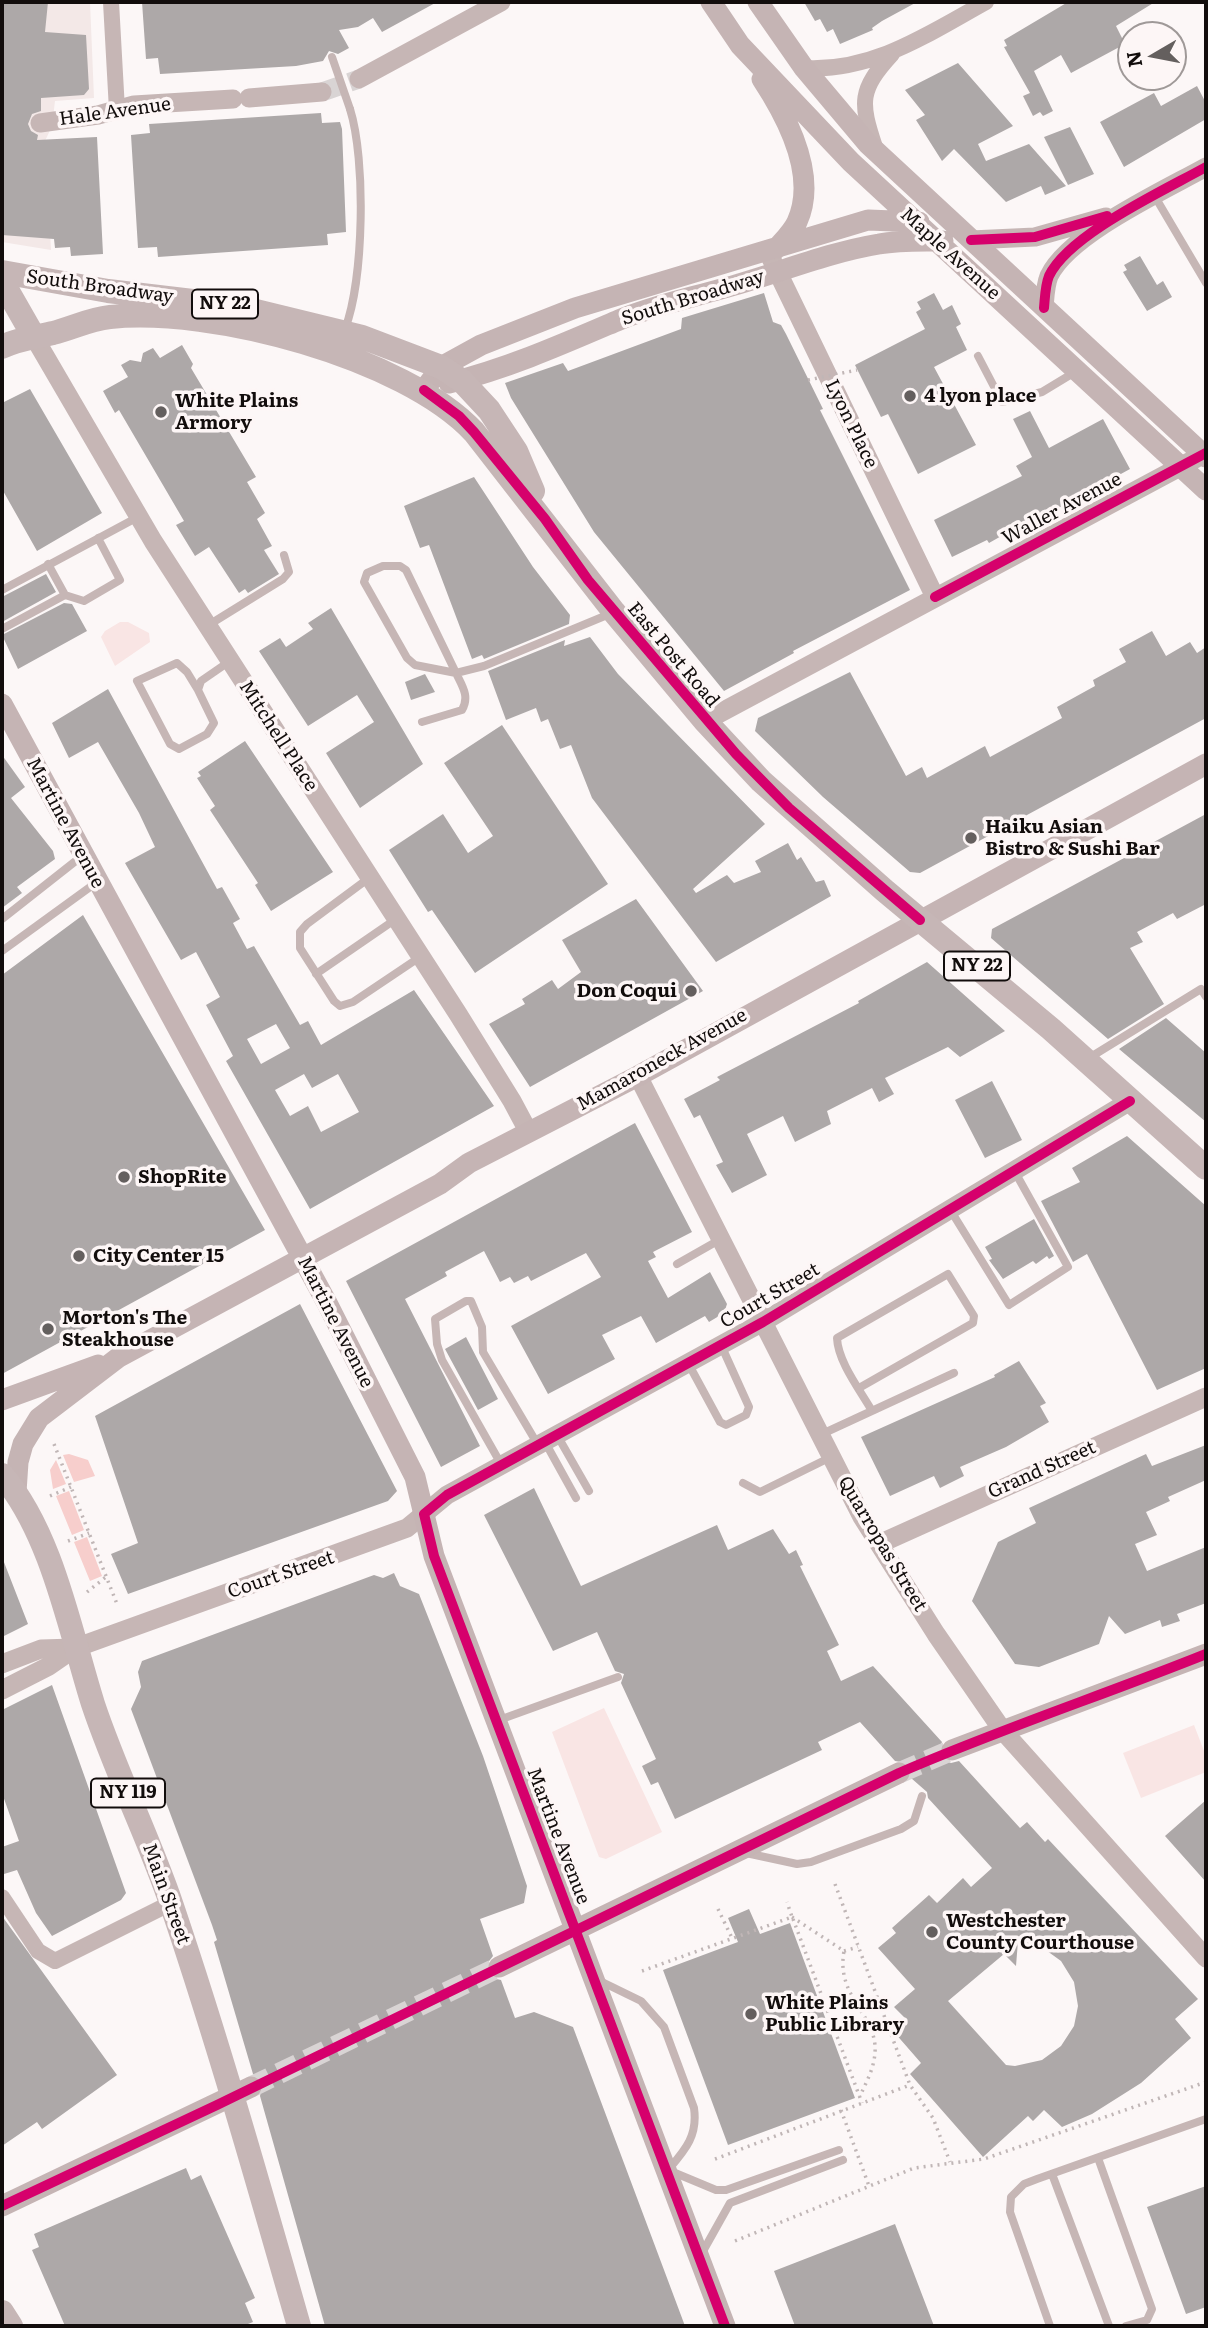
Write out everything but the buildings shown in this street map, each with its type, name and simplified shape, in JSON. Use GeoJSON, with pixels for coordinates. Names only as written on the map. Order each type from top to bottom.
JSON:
{"type":"FeatureCollection","features":[{"type":"Feature","properties":{"kind":"main road","name":"Maple Avenue"},"geometry":{"type":"LineString","coordinates":[[711,2],[740,45],[851,162],[1206,490]]}},
{"type":"Feature","properties":{"kind":"main road","name":"Maple Avenue"},"geometry":{"type":"LineString","coordinates":[[758,2],[804,68],[876,151],[1205,454]]}},
{"type":"Feature","properties":{"kind":"main road"},"geometry":{"type":"LineString","coordinates":[[740,45],[775,100],[789,129],[803,182],[798,220],[772,249]]}},
{"type":"Feature","properties":{"kind":"main road","name":"South Broadway"},"geometry":{"type":"LineString","coordinates":[[2,347],[109,317],[147,316],[207,322],[337,354],[424,390],[451,374],[481,345],[575,308],[867,220],[913,220],[971,240]]}},
{"type":"Feature","properties":{"kind":"main road","name":"South Broadway"},"geometry":{"type":"LineString","coordinates":[[2,272],[108,291],[203,300],[344,332],[451,374],[569,344],[620,320],[691,295],[883,243],[971,240]]}},
{"type":"Feature","properties":{"kind":"main road"},"geometry":{"type":"LineString","coordinates":[[2,281],[34,337]]}},
{"type":"Feature","properties":{"kind":"main road","name":"East Post Road"},"geometry":{"type":"LineString","coordinates":[[451,374],[489,410],[516,451],[545,519]]}},
{"type":"Feature","properties":{"kind":"main road","name":"East Post Road"},"geometry":{"type":"LineString","coordinates":[[424,390],[459,416],[545,519],[564,549],[614,612],[705,721],[789,808],[1086,1060],[1206,1168]]}},
{"type":"Feature","properties":{"kind":"main road","name":"Martine Avenue"},"geometry":{"type":"LineString","coordinates":[[2,704],[303,1259],[415,1477],[434,1556],[725,2326]]}},
{"type":"Feature","properties":{"kind":"main road","name":"Mamaroneck Avenue"},"geometry":{"type":"LineString","coordinates":[[2,1400],[119,1357],[440,1184],[468,1163],[638,1076],[1206,764]]}},
{"type":"Feature","properties":{"kind":"main road","name":"Mamaroneck Avenue"},"geometry":{"type":"LineString","coordinates":[[9,1483],[23,1444],[39,1418],[119,1357]]}},
{"type":"Feature","properties":{"kind":"main road","name":"Main Street"},"geometry":{"type":"LineString","coordinates":[[9,1483],[32,1521],[55,1581],[99,1718],[242,2092],[298,2326]]}},
{"type":"Feature","properties":{"kind":"main road"},"geometry":{"type":"LineString","coordinates":[[952,1750],[1206,1654]]}},
{"type":"Feature","properties":{"kind":"main road"},"geometry":{"type":"LineString","coordinates":[[499,1967],[899,1773]]}},
{"type":"Feature","properties":{"kind":"main road"},"geometry":{"type":"LineString","coordinates":[[2,2206],[242,2092]]}},
{"type":"Feature","properties":{"kind":"main road"},"geometry":{"type":"LineString","coordinates":[[2,2312],[11,2326]]}},
{"type":"Feature","properties":{"kind":"street"},"geometry":{"type":"LineString","coordinates":[[111,2],[117,110]]}},
{"type":"Feature","properties":{"kind":"street"},"geometry":{"type":"LineString","coordinates":[[359,79],[500,2]]}},
{"type":"Feature","properties":{"kind":"street"},"geometry":{"type":"LineString","coordinates":[[804,68],[850,67],[893,52],[986,2]]}},
{"type":"Feature","properties":{"kind":"street"},"geometry":{"type":"LineString","coordinates":[[876,151],[864,115],[865,93],[876,72],[893,52]]}},
{"type":"Feature","properties":{"kind":"street","name":"Hale Avenue"},"geometry":{"type":"LineString","coordinates":[[40,123],[134,105],[322,92]]}},
{"type":"Feature","properties":{"kind":"street","name":"South Broadway"},"geometry":{"type":"LineString","coordinates":[[971,240],[1035,237],[1119,213],[1206,167]]}},
{"type":"Feature","properties":{"kind":"street","name":"South Broadway"},"geometry":{"type":"LineString","coordinates":[[1044,308],[1048,278],[1055,267],[1119,213]]}},
{"type":"Feature","properties":{"kind":"street","name":"Lyon Place"},"geometry":{"type":"LineString","coordinates":[[772,249],[778,272],[935,597]]}},
{"type":"Feature","properties":{"kind":"street","name":"Mitchell Place"},"geometry":{"type":"LineString","coordinates":[[34,337],[139,517],[512,1101],[528,1131]]}},
{"type":"Feature","properties":{"kind":"street","name":"Waller Avenue"},"geometry":{"type":"LineString","coordinates":[[705,721],[1205,454]]}},
{"type":"Feature","properties":{"kind":"street","name":"Quarropas Street"},"geometry":{"type":"LineString","coordinates":[[638,1076],[819,1435],[879,1544],[1003,1731],[1206,1958]]}},
{"type":"Feature","properties":{"kind":"street","name":"Court Street"},"geometry":{"type":"LineString","coordinates":[[75,1648],[407,1528],[447,1495],[763,1322],[1130,1101]]}},
{"type":"Feature","properties":{"kind":"street","name":"Grand Street"},"geometry":{"type":"LineString","coordinates":[[879,1544],[1206,1397]]}},
{"type":"Feature","properties":{"kind":"street"},"geometry":{"type":"LineString","coordinates":[[2,1664],[41,1649],[75,1648]]}},
{"type":"Feature","properties":{"kind":"street"},"geometry":{"type":"LineString","coordinates":[[2,1690],[49,1666],[75,1648]]}},
{"type":"Feature","properties":{"kind":"street"},"geometry":{"type":"LineString","coordinates":[[2,1897],[38,1951],[55,1961],[171,1903]]}},
{"type":"Feature","properties":{"kind":"lane"},"geometry":{"type":"LineString","coordinates":[[332,57],[350,109],[360,164],[356,264],[349,318],[344,332]]}},
{"type":"Feature","properties":{"kind":"lane"},"geometry":{"type":"LineString","coordinates":[[1154,195],[1206,283]]}},
{"type":"Feature","properties":{"kind":"lane"},"geometry":{"type":"LineString","coordinates":[[978,356],[1002,402],[1042,392],[1077,371]]}},
{"type":"Feature","properties":{"kind":"lane"},"geometry":{"type":"LineString","coordinates":[[2,590],[139,517]]}},
{"type":"Feature","properties":{"kind":"lane"},"geometry":{"type":"LineString","coordinates":[[48,564],[65,594],[84,601],[120,580],[98,538]]}},
{"type":"Feature","properties":{"kind":"lane"},"geometry":{"type":"LineString","coordinates":[[207,626],[282,579],[289,572],[284,555]]}},
{"type":"Feature","properties":{"kind":"lane"},"geometry":{"type":"LineString","coordinates":[[422,722],[462,709],[467,702],[466,694],[456,673],[406,570],[400,566],[383,566],[367,573],[364,582],[407,658],[415,665],[456,673],[484,666],[614,612]]}},
{"type":"Feature","properties":{"kind":"lane"},"geometry":{"type":"LineString","coordinates":[[2,629],[65,594]]}},
{"type":"Feature","properties":{"kind":"lane"},"geometry":{"type":"LineString","coordinates":[[198,691],[187,672],[177,663],[137,681],[140,692],[170,744],[178,750],[207,734],[214,723],[198,691],[201,681],[230,661]]}},
{"type":"Feature","properties":{"kind":"lane"},"geometry":{"type":"LineString","coordinates":[[2,919],[83,856]]}},
{"type":"Feature","properties":{"kind":"lane"},"geometry":{"type":"LineString","coordinates":[[370,878],[300,932],[300,948],[316,974],[334,1002],[347,1006],[420,957]]}},
{"type":"Feature","properties":{"kind":"lane"},"geometry":{"type":"LineString","coordinates":[[2,951],[97,882]]}},
{"type":"Feature","properties":{"kind":"lane"},"geometry":{"type":"LineString","coordinates":[[316,974],[396,919]]}},
{"type":"Feature","properties":{"kind":"lane"},"geometry":{"type":"LineString","coordinates":[[1086,1060],[1201,989],[1206,997]]}},
{"type":"Feature","properties":{"kind":"lane"},"geometry":{"type":"LineString","coordinates":[[951,1211],[1009,1305],[1068,1267],[1014,1172]]}},
{"type":"Feature","properties":{"kind":"lane"},"geometry":{"type":"LineString","coordinates":[[677,1264],[721,1239]]}},
{"type":"Feature","properties":{"kind":"lane"},"geometry":{"type":"LineString","coordinates":[[859,1388],[973,1323],[974,1316],[948,1274],[837,1338],[837,1347],[859,1388],[872,1411]]}},
{"type":"Feature","properties":{"kind":"lane"},"geometry":{"type":"LineString","coordinates":[[501,1466],[442,1360],[437,1344],[435,1319],[466,1301],[471,1301],[480,1319],[482,1352],[547,1440],[589,1491]]}},
{"type":"Feature","properties":{"kind":"lane"},"geometry":{"type":"LineString","coordinates":[[688,1363],[720,1422],[726,1424],[747,1415],[749,1406],[721,1345]]}},
{"type":"Feature","properties":{"kind":"lane"},"geometry":{"type":"LineString","coordinates":[[819,1435],[954,1373]]}},
{"type":"Feature","properties":{"kind":"lane"},"geometry":{"type":"LineString","coordinates":[[547,1440],[576,1498]]}},
{"type":"Feature","properties":{"kind":"lane"},"geometry":{"type":"LineString","coordinates":[[743,1483],[760,1492],[831,1457]]}},
{"type":"Feature","properties":{"kind":"lane"},"geometry":{"type":"LineString","coordinates":[[497,1721],[618,1677]]}},
{"type":"Feature","properties":{"kind":"lane"},"geometry":{"type":"LineString","coordinates":[[738,1852],[797,1864],[811,1862],[901,1829],[914,1821],[922,1797]]}},
{"type":"Feature","properties":{"kind":"lane"},"geometry":{"type":"LineString","coordinates":[[595,1979],[640,2001],[664,2026],[696,2123],[691,2143],[668,2170],[716,2190],[726,2190],[839,2150]]}},
{"type":"Feature","properties":{"kind":"lane"},"geometry":{"type":"LineString","coordinates":[[1050,2326],[1010,2212],[1011,2197],[1017,2189],[1206,2119]]}},
{"type":"Feature","properties":{"kind":"lane"},"geometry":{"type":"LineString","coordinates":[[1098,2158],[1152,2309],[1147,2320],[1126,2326]]}},
{"type":"Feature","properties":{"kind":"lane"},"geometry":{"type":"LineString","coordinates":[[700,2257],[730,2203],[843,2160]]}},
{"type":"Feature","properties":{"kind":"lane"},"geometry":{"type":"LineString","coordinates":[[1052,2174],[1109,2326]]}},
{"type":"Feature","properties":{"kind":"path"},"geometry":{"type":"LineString","coordinates":[[808,380],[857,370]]}},
{"type":"Feature","properties":{"kind":"path"},"geometry":{"type":"LineString","coordinates":[[54,1444],[117,1604]]}},
{"type":"Feature","properties":{"kind":"path"},"geometry":{"type":"LineString","coordinates":[[50,1496],[71,1487]]}},
{"type":"Feature","properties":{"kind":"path"},"geometry":{"type":"LineString","coordinates":[[68,1541],[89,1533]]}},
{"type":"Feature","properties":{"kind":"path"},"geometry":{"type":"LineString","coordinates":[[88,1592],[106,1577]]}},
{"type":"Feature","properties":{"kind":"path"},"geometry":{"type":"LineString","coordinates":[[835,1884],[909,2085],[933,2118],[950,2162]]}},
{"type":"Feature","properties":{"kind":"path"},"geometry":{"type":"LineString","coordinates":[[787,1902],[862,2103]]}},
{"type":"Feature","properties":{"kind":"path"},"geometry":{"type":"LineString","coordinates":[[718,1909],[732,1938]]}},
{"type":"Feature","properties":{"kind":"path"},"geometry":{"type":"LineString","coordinates":[[792,1917],[844,1951],[858,1947]]}},
{"type":"Feature","properties":{"kind":"path"},"geometry":{"type":"LineString","coordinates":[[642,1970],[792,1917]]}},
{"type":"Feature","properties":{"kind":"path"},"geometry":{"type":"LineString","coordinates":[[844,1951],[841,1970],[851,1998],[868,2023],[875,2050],[874,2062],[860,2096]]}},
{"type":"Feature","properties":{"kind":"path"},"geometry":{"type":"LineString","coordinates":[[827,2008],[851,1998]]}},
{"type":"Feature","properties":{"kind":"path"},"geometry":{"type":"LineString","coordinates":[[735,2241],[914,2168],[984,2159],[1206,2082]]}},
{"type":"Feature","properties":{"kind":"path"},"geometry":{"type":"LineString","coordinates":[[715,2159],[909,2085]]}},
{"type":"Feature","properties":{"kind":"path"},"geometry":{"type":"LineString","coordinates":[[841,2110],[869,2186]]}},
{"type":"Feature","properties":{"kind":"shaded area"},"geometry":{"type":"Polygon","coordinates":[[[2,2],[90,2],[94,98],[55,101],[52,126],[45,141],[51,250],[2,242],[2,2]]]}},
{"type":"Feature","properties":{"kind":"shaded area"},"geometry":{"type":"Polygon","coordinates":[[[120,622],[128,622],[149,633],[150,642],[115,666],[101,637],[105,631],[120,622]]]}},
{"type":"Feature","properties":{"kind":"shaded area"},"geometry":{"type":"Polygon","coordinates":[[[69,1454],[88,1460],[95,1476],[74,1482],[63,1455],[69,1454]]]}},
{"type":"Feature","properties":{"kind":"shaded area"},"geometry":{"type":"Polygon","coordinates":[[[56,1460],[66,1484],[53,1489],[50,1470],[56,1460]]]}},
{"type":"Feature","properties":{"kind":"shaded area"},"geometry":{"type":"Polygon","coordinates":[[[69,1491],[84,1530],[72,1535],[56,1496],[69,1491]]]}},
{"type":"Feature","properties":{"kind":"shaded area"},"geometry":{"type":"Polygon","coordinates":[[[87,1537],[102,1576],[90,1581],[74,1542],[87,1537]]]}},
{"type":"Feature","properties":{"kind":"shaded area"},"geometry":{"type":"Polygon","coordinates":[[[604,1708],[662,1832],[606,1859],[599,1857],[552,1732],[604,1708]]]}},
{"type":"Feature","properties":{"kind":"shaded area"},"geometry":{"type":"Polygon","coordinates":[[[1194,1725],[1206,1756],[1206,1772],[1141,1798],[1123,1753],[1194,1725]]]}},
{"type":"Feature","properties":{"kind":"tunnel"},"geometry":{"type":"LineString","coordinates":[[322,92],[359,79]]}},
{"type":"Feature","properties":{"kind":"tunnel"},"geometry":{"type":"LineString","coordinates":[[899,1773],[952,1750]]}},
{"type":"Feature","properties":{"kind":"tunnel"},"geometry":{"type":"LineString","coordinates":[[251,2087],[499,1967]]}},
{"type":"Feature","properties":{"kind":"cycle path"},"geometry":{"type":"LineString","coordinates":[[1044,308],[1049,276],[1076,244],[1120,214],[1206,167]]}},
{"type":"Feature","properties":{"kind":"cycle path"},"geometry":{"type":"LineString","coordinates":[[971,240],[1035,237],[1107,216]]}},
{"type":"Feature","properties":{"kind":"cycle path"},"geometry":{"type":"LineString","coordinates":[[424,390],[459,416],[474,432],[545,519],[588,580],[736,754],[789,808],[920,920]]}},
{"type":"Feature","properties":{"kind":"cycle path"},"geometry":{"type":"LineString","coordinates":[[935,597],[1206,453]]}},
{"type":"Feature","properties":{"kind":"cycle path"},"geometry":{"type":"LineString","coordinates":[[725,2326],[434,1556],[424,1514],[447,1495],[763,1322],[1130,1101]]}},
{"type":"Feature","properties":{"kind":"cycle path"},"geometry":{"type":"LineString","coordinates":[[2,2206],[217,2105],[899,1773],[1206,1654]]}},
{"type":"Feature","properties":{"kind":"place","name":"4 lyon place"},"geometry":{"type":"Point","coordinates":[910,396]}},
{"type":"Feature","properties":{"kind":"place","name":"White Plains Armory"},"geometry":{"type":"Point","coordinates":[161,412]}},
{"type":"Feature","properties":{"kind":"place","name":"Haiku Asian Bistro & Sushi Bar"},"geometry":{"type":"Point","coordinates":[971,838]}},
{"type":"Feature","properties":{"kind":"place","name":"Don Coqui"},"geometry":{"type":"Point","coordinates":[691,991]}},
{"type":"Feature","properties":{"kind":"place","name":"ShopRite"},"geometry":{"type":"Point","coordinates":[124,1177]}},
{"type":"Feature","properties":{"kind":"place","name":"City Center 15"},"geometry":{"type":"Point","coordinates":[79,1256]}},
{"type":"Feature","properties":{"kind":"place","name":"Morton's The Steakhouse"},"geometry":{"type":"Point","coordinates":[48,1329]}},
{"type":"Feature","properties":{"kind":"place","name":"Westchester County Courthouse"},"geometry":{"type":"Point","coordinates":[932,1932]}},
{"type":"Feature","properties":{"kind":"place","name":"White Plains Public Library"},"geometry":{"type":"Point","coordinates":[751,2014]}}]}
